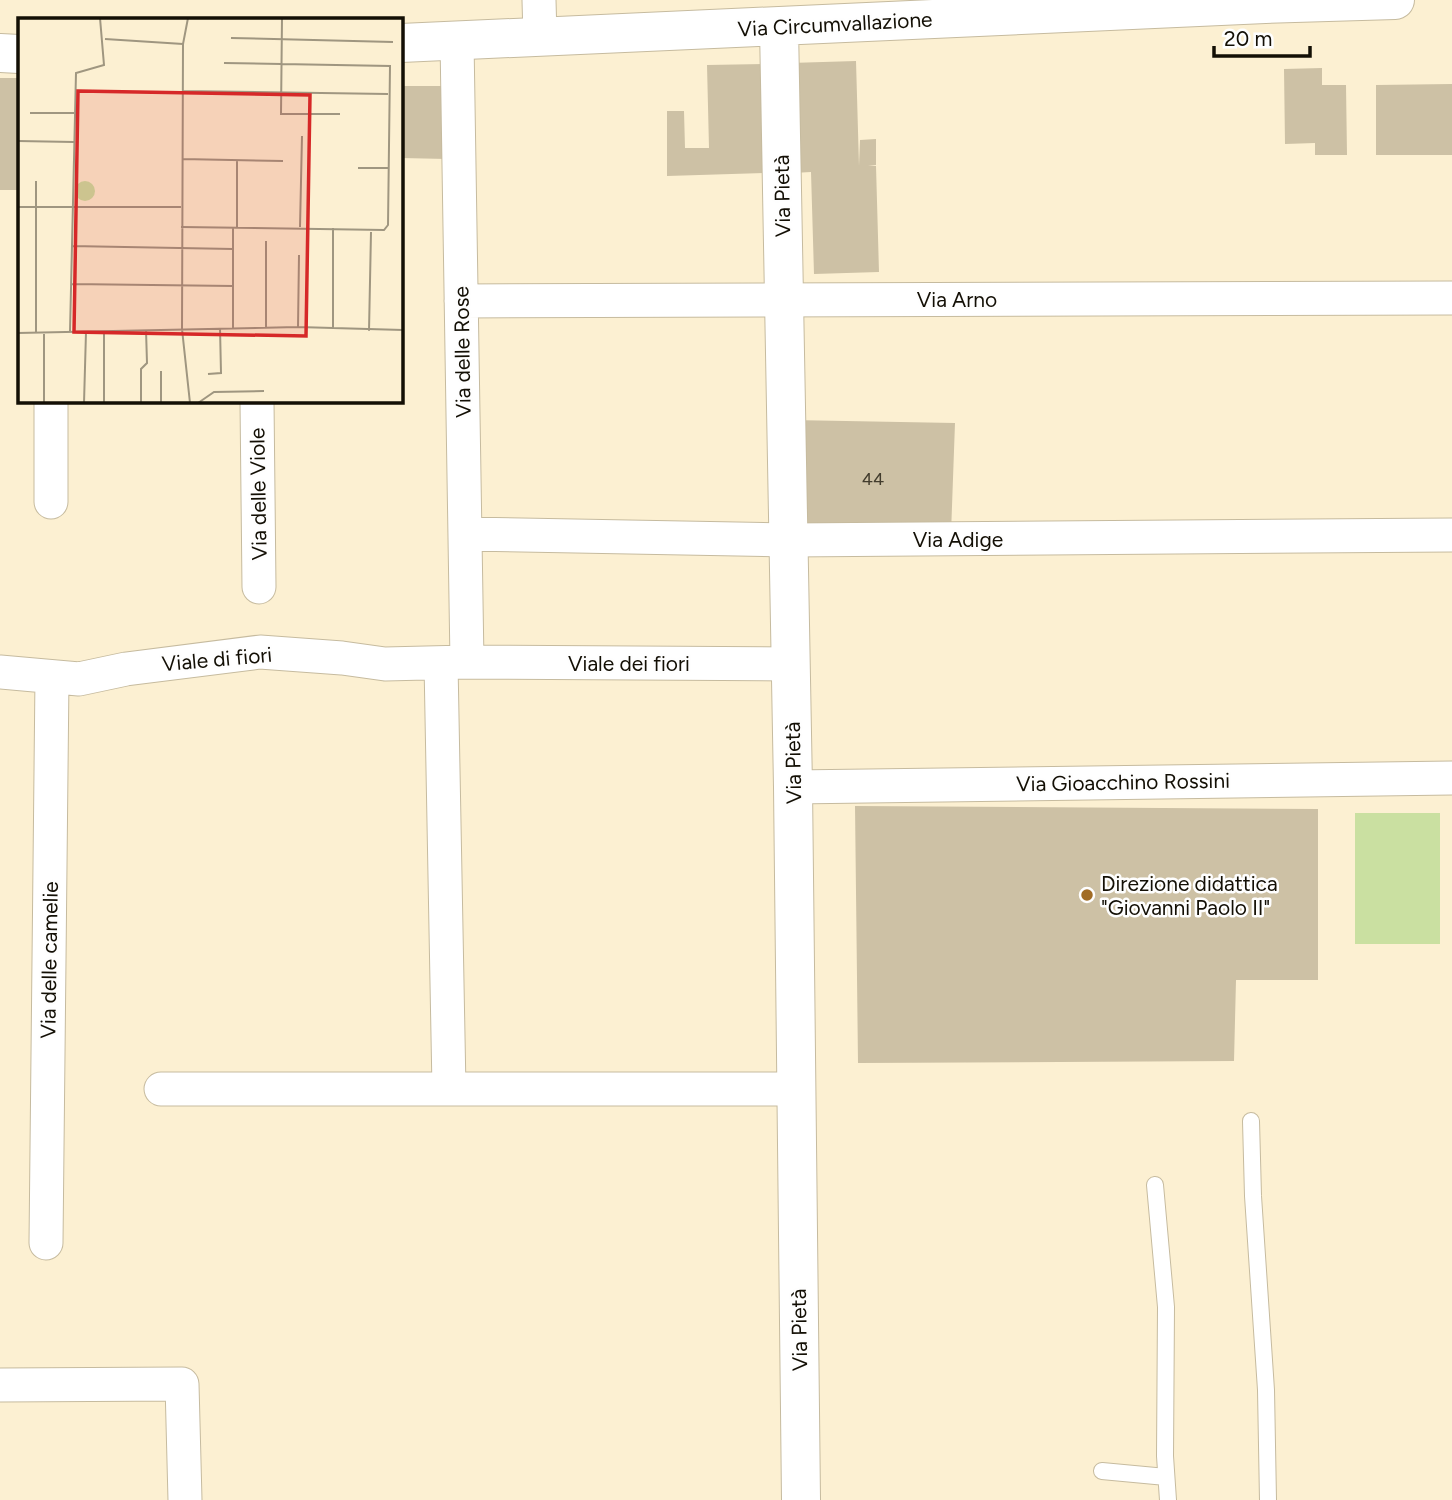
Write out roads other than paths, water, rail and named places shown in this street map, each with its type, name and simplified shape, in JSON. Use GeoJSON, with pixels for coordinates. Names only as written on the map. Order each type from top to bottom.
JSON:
{"type":"FeatureCollection","features":[{"type":"Feature","properties":{"kind":"street"},"geometry":{"type":"LineString","coordinates":[[538,0],[540,37]]}},
{"type":"Feature","properties":{"kind":"street","name":"Via Circumvallazione"},"geometry":{"type":"LineString","coordinates":[[402,43],[540,37],[777,13],[1383,0]]}},
{"type":"Feature","properties":{"kind":"street","name":"Via Pietà"},"geometry":{"type":"LineString","coordinates":[[777,13],[789,540],[802,1500]]}},
{"type":"Feature","properties":{"kind":"street","name":"Via delle Rose"},"geometry":{"type":"LineString","coordinates":[[449,1090],[454,663],[465,534],[457,41]]}},
{"type":"Feature","properties":{"kind":"street"},"geometry":{"type":"LineString","coordinates":[[0,53],[18,54]]}},
{"type":"Feature","properties":{"kind":"street","name":"Via Arno"},"geometry":{"type":"LineString","coordinates":[[461,301],[1452,298]]}},
{"type":"Feature","properties":{"kind":"street"},"geometry":{"type":"LineString","coordinates":[[51,402],[51,502]]}},
{"type":"Feature","properties":{"kind":"street","name":"Via delle Viole"},"geometry":{"type":"LineString","coordinates":[[257,402],[259,587]]}},
{"type":"Feature","properties":{"kind":"street","name":"Via Adige"},"geometry":{"type":"LineString","coordinates":[[465,534],[789,540],[1452,536]]}},
{"type":"Feature","properties":{"kind":"street","name":"Viale di fiori"},"geometry":{"type":"LineString","coordinates":[[52,677],[79,679],[126,669],[260,652],[385,664],[454,663]]}},
{"type":"Feature","properties":{"kind":"street","name":"Viale dei fiori"},"geometry":{"type":"LineString","coordinates":[[454,663],[791,664]]}},
{"type":"Feature","properties":{"kind":"street"},"geometry":{"type":"LineString","coordinates":[[0,672],[52,677]]}},
{"type":"Feature","properties":{"kind":"street","name":"Via delle camelie"},"geometry":{"type":"LineString","coordinates":[[46,1243],[52,677]]}},
{"type":"Feature","properties":{"kind":"street","name":"Via Gioacchino Rossini"},"geometry":{"type":"LineString","coordinates":[[793,786],[1452,778]]}},
{"type":"Feature","properties":{"kind":"street"},"geometry":{"type":"LineString","coordinates":[[162,1089],[797,1089]]}},
{"type":"Feature","properties":{"kind":"street"},"geometry":{"type":"LineString","coordinates":[[0,1385],[182,1384],[185,1500]]}},
{"type":"Feature","properties":{"kind":"lane"},"geometry":{"type":"LineString","coordinates":[[1251,1121],[1253,1196],[1266,1390],[1268,1500]]}},
{"type":"Feature","properties":{"kind":"lane"},"geometry":{"type":"LineString","coordinates":[[1155,1185],[1166,1307],[1168,1500]]}},
{"type":"Feature","properties":{"kind":"lane"},"geometry":{"type":"LineString","coordinates":[[1102,1471],[1166,1476]]}},
{"type":"Feature","properties":{"kind":"place","name":"Direzione didattica \"Giovanni Paolo II\""},"geometry":{"type":"Point","coordinates":[1087,895]}}]}
